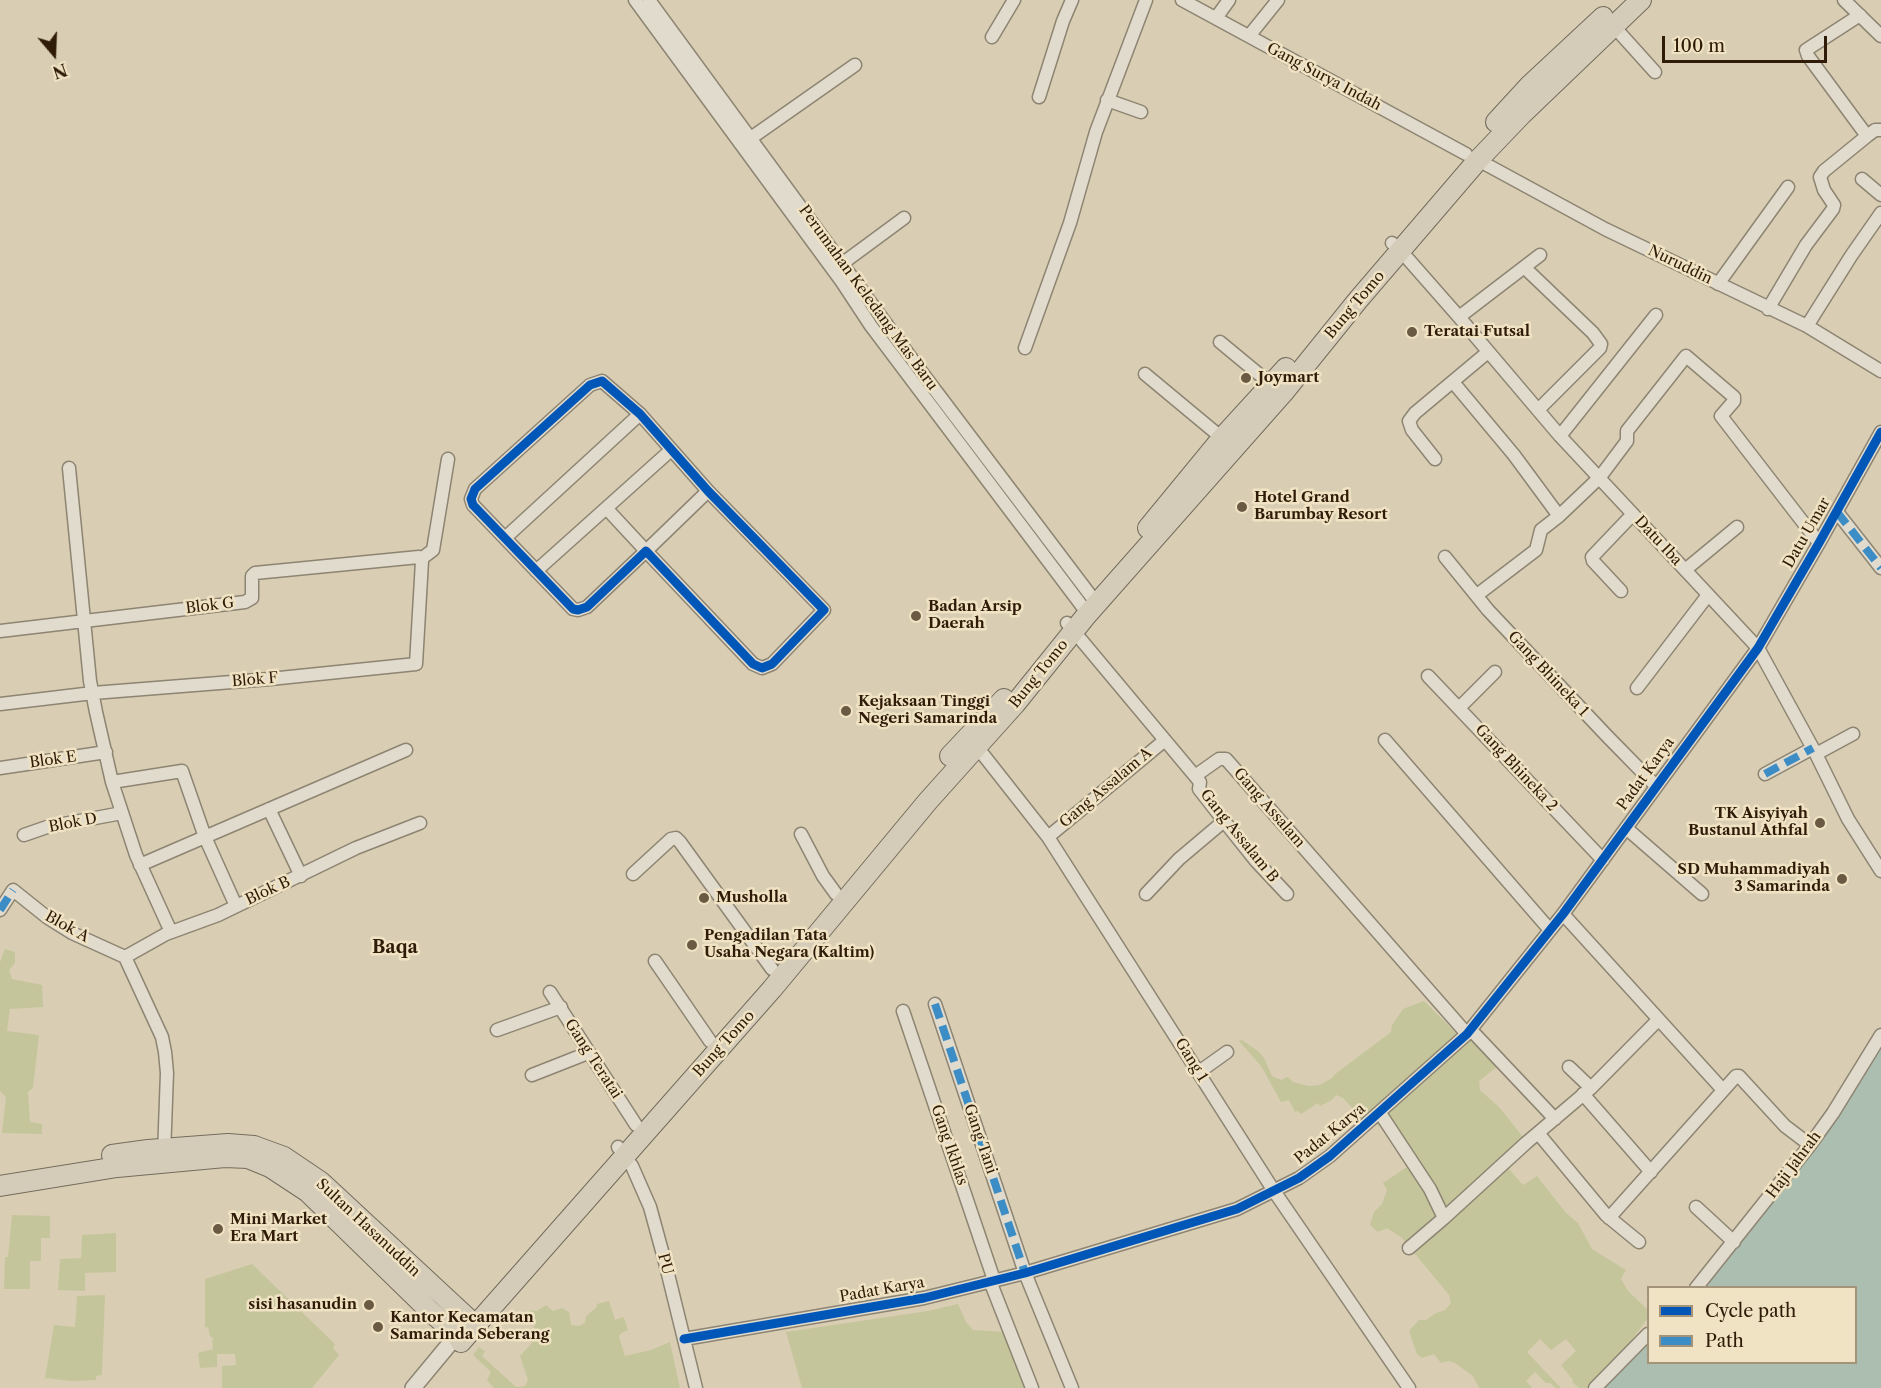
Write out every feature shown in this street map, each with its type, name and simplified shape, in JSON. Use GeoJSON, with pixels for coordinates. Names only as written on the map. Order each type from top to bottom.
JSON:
{"type":"FeatureCollection","features":[{"type":"Feature","properties":{"kind":"main road","name":"Bung Tomo"},"geometry":{"type":"LineString","coordinates":[[1234,433],[1472,157],[1522,114],[1609,21],[1624,0]]}},
{"type":"Feature","properties":{"kind":"main road","name":"Bung Tomo"},"geometry":{"type":"LineString","coordinates":[[1609,21],[1641,0]]}},
{"type":"Feature","properties":{"kind":"main road","name":"Bung Tomo"},"geometry":{"type":"LineString","coordinates":[[621,1152],[636,1125],[772,969],[804,941],[928,801],[1007,696],[1070,627],[1198,478],[1272,385],[1354,296]]}},
{"type":"Feature","properties":{"kind":"main road","name":"Bung Tomo"},"geometry":{"type":"LineString","coordinates":[[466,1331],[621,1152],[772,989],[836,894],[870,850],[972,741]]}},
{"type":"Feature","properties":{"kind":"main road","name":"Sultan Hasanuddin"},"geometry":{"type":"LineString","coordinates":[[0,1173],[163,1156],[248,1158],[270,1167],[353,1223],[435,1304],[466,1331]]}},
{"type":"Feature","properties":{"kind":"main road","name":"Sultan Hasanuddin"},"geometry":{"type":"LineString","coordinates":[[0,1186],[117,1167],[163,1156]]}},
{"type":"Feature","properties":{"kind":"street"},"geometry":{"type":"LineString","coordinates":[[635,0],[847,278],[871,326],[1089,605]]}},
{"type":"Feature","properties":{"kind":"street","name":"Perumahan Keledang Mas Baru"},"geometry":{"type":"LineString","coordinates":[[649,0],[843,263],[847,278]]}},
{"type":"Feature","properties":{"kind":"street"},"geometry":{"type":"LineString","coordinates":[[992,37],[1014,0]]}},
{"type":"Feature","properties":{"kind":"street"},"geometry":{"type":"LineString","coordinates":[[1039,97],[1072,0]]}},
{"type":"Feature","properties":{"kind":"street"},"geometry":{"type":"LineString","coordinates":[[1025,348],[1070,223],[1107,100],[1146,0]]}},
{"type":"Feature","properties":{"kind":"street","name":"Gang Surya Indah"},"geometry":{"type":"LineString","coordinates":[[1182,0],[1472,157]]}},
{"type":"Feature","properties":{"kind":"street"},"geometry":{"type":"LineString","coordinates":[[1216,18],[1230,0]]}},
{"type":"Feature","properties":{"kind":"street"},"geometry":{"type":"LineString","coordinates":[[1249,36],[1278,0]]}},
{"type":"Feature","properties":{"kind":"street"},"geometry":{"type":"LineString","coordinates":[[1844,0],[1881,36]]}},
{"type":"Feature","properties":{"kind":"street"},"geometry":{"type":"LineString","coordinates":[[1860,15],[1806,50],[1808,56],[1867,136]]}},
{"type":"Feature","properties":{"kind":"street"},"geometry":{"type":"LineString","coordinates":[[1609,21],[1655,72]]}},
{"type":"Feature","properties":{"kind":"street"},"geometry":{"type":"LineString","coordinates":[[751,138],[855,65]]}},
{"type":"Feature","properties":{"kind":"street"},"geometry":{"type":"LineString","coordinates":[[1107,100],[1141,112]]}},
{"type":"Feature","properties":{"kind":"street"},"geometry":{"type":"LineString","coordinates":[[1768,309],[1806,245],[1833,209],[1834,205],[1824,190],[1820,177],[1824,171],[1867,136],[1875,130],[1881,130]]}},
{"type":"Feature","properties":{"kind":"street","name":"Nuruddin"},"geometry":{"type":"LineString","coordinates":[[1472,157],[1605,229],[1807,326],[1881,371]]}},
{"type":"Feature","properties":{"kind":"street"},"geometry":{"type":"LineString","coordinates":[[1862,179],[1881,195]]}},
{"type":"Feature","properties":{"kind":"street"},"geometry":{"type":"LineString","coordinates":[[1718,285],[1788,187]]}},
{"type":"Feature","properties":{"kind":"street"},"geometry":{"type":"LineString","coordinates":[[1807,326],[1881,213]]}},
{"type":"Feature","properties":{"kind":"street"},"geometry":{"type":"LineString","coordinates":[[843,263],[904,218]]}},
{"type":"Feature","properties":{"kind":"street","name":"Datu Iba"},"geometry":{"type":"LineString","coordinates":[[1396,247],[1560,436],[1758,648],[1815,751],[1848,819],[1881,871]]}},
{"type":"Feature","properties":{"kind":"street"},"geometry":{"type":"LineString","coordinates":[[1459,317],[1540,255]]}},
{"type":"Feature","properties":{"kind":"street"},"geometry":{"type":"LineString","coordinates":[[1525,268],[1593,333],[1601,344],[1600,348],[1538,410]]}},
{"type":"Feature","properties":{"kind":"street"},"geometry":{"type":"LineString","coordinates":[[1560,436],[1656,315]]}},
{"type":"Feature","properties":{"kind":"street"},"geometry":{"type":"LineString","coordinates":[[1220,342],[1272,385]]}},
{"type":"Feature","properties":{"kind":"street"},"geometry":{"type":"LineString","coordinates":[[1435,459],[1412,430],[1409,421],[1415,413],[1488,352]]}},
{"type":"Feature","properties":{"kind":"street"},"geometry":{"type":"LineString","coordinates":[[1477,595],[1535,552],[1539,547],[1538,537],[1541,530],[1600,477],[1627,441],[1627,431],[1686,356],[1734,396],[1734,401],[1721,416],[1820,543]]}},
{"type":"Feature","properties":{"kind":"street"},"geometry":{"type":"LineString","coordinates":[[1144,374],[1234,433]]}},
{"type":"Feature","properties":{"kind":"street"},"geometry":{"type":"LineString","coordinates":[[607,509],[646,551],[753,664],[762,668],[772,664],[824,610],[708,491],[640,414],[602,381],[595,382],[475,489],[471,499],[473,505],[536,571],[573,609],[578,610],[587,607],[646,551],[708,491]]}},
{"type":"Feature","properties":{"kind":"street"},"geometry":{"type":"LineString","coordinates":[[1453,382],[1535,482],[1559,516]]}},
{"type":"Feature","properties":{"kind":"street"},"geometry":{"type":"LineString","coordinates":[[505,538],[640,414]]}},
{"type":"Feature","properties":{"kind":"street","name":"Datu Umar"},"geometry":{"type":"LineString","coordinates":[[1758,648],[1820,543],[1881,432]]}},
{"type":"Feature","properties":{"kind":"street"},"geometry":{"type":"LineString","coordinates":[[536,571],[671,450]]}},
{"type":"Feature","properties":{"kind":"street"},"geometry":{"type":"LineString","coordinates":[[420,558],[433,550],[448,459]]}},
{"type":"Feature","properties":{"kind":"street"},"geometry":{"type":"LineString","coordinates":[[69,468],[93,693],[112,782],[140,865],[174,931]]}},
{"type":"Feature","properties":{"kind":"street"},"geometry":{"type":"LineString","coordinates":[[1837,512],[1881,568]]}},
{"type":"Feature","properties":{"kind":"street"},"geometry":{"type":"LineString","coordinates":[[1621,591],[1593,561],[1592,557],[1633,514]]}},
{"type":"Feature","properties":{"kind":"street"},"geometry":{"type":"LineString","coordinates":[[1685,570],[1737,527]]}},
{"type":"Feature","properties":{"kind":"street","name":"Gang Bhineka 1"},"geometry":{"type":"LineString","coordinates":[[1445,557],[1488,610],[1656,786]]}},
{"type":"Feature","properties":{"kind":"street","name":"Blok G"},"geometry":{"type":"LineString","coordinates":[[85,622],[245,602],[252,598],[252,576],[255,573],[420,558]]}},
{"type":"Feature","properties":{"kind":"street","name":"Blok F"},"geometry":{"type":"LineString","coordinates":[[0,704],[93,693],[270,679],[416,664],[420,558]]}},
{"type":"Feature","properties":{"kind":"street"},"geometry":{"type":"LineString","coordinates":[[1637,688],[1708,595]]}},
{"type":"Feature","properties":{"kind":"street"},"geometry":{"type":"LineString","coordinates":[[0,631],[85,622]]}},
{"type":"Feature","properties":{"kind":"street"},"geometry":{"type":"LineString","coordinates":[[1070,627],[1195,776]]}},
{"type":"Feature","properties":{"kind":"street","name":"Padat Karya"},"geometry":{"type":"LineString","coordinates":[[684,1339],[924,1298],[1025,1273],[1237,1209],[1299,1178],[1330,1156],[1469,1032],[1563,914],[1758,648]]}},
{"type":"Feature","properties":{"kind":"street"},"geometry":{"type":"LineString","coordinates":[[1459,708],[1495,672]]}},
{"type":"Feature","properties":{"kind":"street","name":"Gang Bhineka 2"},"geometry":{"type":"LineString","coordinates":[[1428,676],[1603,860]]}},
{"type":"Feature","properties":{"kind":"street"},"geometry":{"type":"LineString","coordinates":[[1765,774],[1852,734]]}},
{"type":"Feature","properties":{"kind":"street","name":"Gang Assalam A"},"geometry":{"type":"LineString","coordinates":[[1048,837],[1165,740]]}},
{"type":"Feature","properties":{"kind":"street"},"geometry":{"type":"LineString","coordinates":[[1385,740],[1550,930]]}},
{"type":"Feature","properties":{"kind":"street","name":"Gang 1"},"geometry":{"type":"LineString","coordinates":[[972,741],[1048,837],[1274,1191],[1409,1388]]}},
{"type":"Feature","properties":{"kind":"street"},"geometry":{"type":"LineString","coordinates":[[140,865],[406,750]]}},
{"type":"Feature","properties":{"kind":"street","name":"Blok E"},"geometry":{"type":"LineString","coordinates":[[0,768],[106,752]]}},
{"type":"Feature","properties":{"kind":"street","name":"Gang Assalam"},"geometry":{"type":"LineString","coordinates":[[1195,776],[1219,759],[1227,759],[1469,1032]]}},
{"type":"Feature","properties":{"kind":"street"},"geometry":{"type":"LineString","coordinates":[[112,782],[182,771],[205,837],[236,906]]}},
{"type":"Feature","properties":{"kind":"street","name":"Gang Assalam B"},"geometry":{"type":"LineString","coordinates":[[1195,776],[1200,782],[1199,789],[1256,861],[1287,894]]}},
{"type":"Feature","properties":{"kind":"street"},"geometry":{"type":"LineString","coordinates":[[269,809],[301,876]]}},
{"type":"Feature","properties":{"kind":"street","name":"Blok D"},"geometry":{"type":"LineString","coordinates":[[24,835],[47,827],[122,813]]}},
{"type":"Feature","properties":{"kind":"street"},"geometry":{"type":"LineString","coordinates":[[1146,894],[1179,859],[1224,821]]}},
{"type":"Feature","properties":{"kind":"street","name":"Blok B"},"geometry":{"type":"LineString","coordinates":[[125,957],[174,931],[236,906],[357,848],[420,823]]}},
{"type":"Feature","properties":{"kind":"street"},"geometry":{"type":"LineString","coordinates":[[1626,828],[1702,894]]}},
{"type":"Feature","properties":{"kind":"street"},"geometry":{"type":"LineString","coordinates":[[801,834],[823,876],[836,894]]}},
{"type":"Feature","properties":{"kind":"street"},"geometry":{"type":"LineString","coordinates":[[633,874],[671,839],[676,838],[772,969]]}},
{"type":"Feature","properties":{"kind":"street","name":"Blok A"},"geometry":{"type":"LineString","coordinates":[[0,910],[13,890],[48,918],[72,933],[125,957]]}},
{"type":"Feature","properties":{"kind":"street"},"geometry":{"type":"LineString","coordinates":[[1563,914],[1723,1090]]}},
{"type":"Feature","properties":{"kind":"street"},"geometry":{"type":"LineString","coordinates":[[125,957],[164,1045],[167,1073],[163,1156]]}},
{"type":"Feature","properties":{"kind":"street"},"geometry":{"type":"LineString","coordinates":[[655,961],[710,1041]]}},
{"type":"Feature","properties":{"kind":"street","name":"Gang Teratai"},"geometry":{"type":"LineString","coordinates":[[550,992],[636,1125]]}},
{"type":"Feature","properties":{"kind":"street","name":"Gang Tani"},"geometry":{"type":"LineString","coordinates":[[934,1004],[1025,1273],[1072,1388]]}},
{"type":"Feature","properties":{"kind":"street"},"geometry":{"type":"LineString","coordinates":[[496,1030],[561,1007]]}},
{"type":"Feature","properties":{"kind":"street","name":"Gang Ikhlas"},"geometry":{"type":"LineString","coordinates":[[903,1011],[992,1280],[1032,1388]]}},
{"type":"Feature","properties":{"kind":"street"},"geometry":{"type":"LineString","coordinates":[[1409,1248],[1587,1091],[1658,1020]]}},
{"type":"Feature","properties":{"kind":"street"},"geometry":{"type":"LineString","coordinates":[[1469,1032],[1555,1119]]}},
{"type":"Feature","properties":{"kind":"street","name":"Haji Jahrah"},"geometry":{"type":"LineString","coordinates":[[1697,1286],[1810,1145],[1833,1113],[1881,1035]]}},
{"type":"Feature","properties":{"kind":"street"},"geometry":{"type":"LineString","coordinates":[[1199,1072],[1227,1052]]}},
{"type":"Feature","properties":{"kind":"street"},"geometry":{"type":"LineString","coordinates":[[532,1075],[588,1053]]}},
{"type":"Feature","properties":{"kind":"street"},"geometry":{"type":"LineString","coordinates":[[1569,1067],[1651,1172]]}},
{"type":"Feature","properties":{"kind":"street"},"geometry":{"type":"LineString","coordinates":[[1609,1218],[1723,1090],[1739,1076],[1785,1126],[1810,1145]]}},
{"type":"Feature","properties":{"kind":"street"},"geometry":{"type":"LineString","coordinates":[[1380,1113],[1430,1189],[1444,1218]]}},
{"type":"Feature","properties":{"kind":"street"},"geometry":{"type":"LineString","coordinates":[[1538,1133],[1609,1218],[1639,1242]]}},
{"type":"Feature","properties":{"kind":"street","name":"PU"},"geometry":{"type":"LineString","coordinates":[[621,1152],[632,1166],[650,1207],[696,1388]]}},
{"type":"Feature","properties":{"kind":"street"},"geometry":{"type":"LineString","coordinates":[[1696,1207],[1734,1242]]}},
{"type":"Feature","properties":{"kind":"street","name":"Bung Tomo"},"geometry":{"type":"LineString","coordinates":[[413,1388],[442,1353],[466,1331]]}},
{"type":"Feature","properties":{"kind":"street"},"geometry":{"type":"LineString","coordinates":[[1595,1388],[1647,1336]]}},
{"type":"Feature","properties":{"kind":"green space"},"geometry":{"type":"Polygon","coordinates":[[[5,949],[15,952],[15,963],[9,970],[12,979],[42,985],[43,1007],[10,1009],[7,1031],[39,1035],[33,1088],[28,1092],[30,1122],[42,1124],[42,1134],[2,1133],[6,1097],[0,1091],[0,962],[5,949]]]}},
{"type":"Feature","properties":{"kind":"green space"},"geometry":{"type":"Polygon","coordinates":[[[1424,1001],[1457,1034],[1472,1039],[1498,1066],[1479,1081],[1480,1090],[1500,1108],[1523,1137],[1501,1157],[1523,1185],[1537,1176],[1566,1213],[1578,1223],[1592,1249],[1626,1270],[1621,1279],[1628,1291],[1647,1309],[1647,1319],[1622,1353],[1588,1388],[1579,1388],[1572,1382],[1573,1380],[1561,1365],[1576,1351],[1566,1339],[1551,1350],[1540,1339],[1527,1352],[1561,1388],[1546,1383],[1535,1372],[1526,1381],[1532,1388],[1479,1388],[1473,1376],[1455,1363],[1449,1361],[1441,1363],[1434,1354],[1422,1358],[1417,1354],[1409,1331],[1419,1320],[1426,1320],[1445,1310],[1451,1303],[1449,1295],[1402,1238],[1387,1228],[1378,1232],[1370,1225],[1374,1212],[1382,1204],[1387,1190],[1383,1183],[1410,1165],[1386,1128],[1377,1125],[1374,1121],[1355,1123],[1357,1113],[1343,1098],[1336,1095],[1332,1100],[1320,1106],[1318,1103],[1301,1114],[1295,1112],[1289,1100],[1281,1102],[1261,1066],[1239,1041],[1242,1040],[1259,1052],[1272,1076],[1281,1080],[1288,1077],[1293,1082],[1309,1086],[1320,1085],[1391,1032],[1392,1025],[1403,1009],[1424,1001]]]}},
{"type":"Feature","properties":{"kind":"green space"},"geometry":{"type":"Polygon","coordinates":[[[12,1215],[50,1216],[50,1238],[41,1238],[41,1261],[30,1261],[30,1289],[4,1289],[5,1257],[8,1257],[12,1215]]]}},
{"type":"Feature","properties":{"kind":"green space"},"geometry":{"type":"Polygon","coordinates":[[[116,1233],[116,1272],[85,1273],[85,1291],[58,1290],[60,1259],[81,1258],[82,1235],[116,1233]]]}},
{"type":"Feature","properties":{"kind":"green space"},"geometry":{"type":"Polygon","coordinates":[[[252,1264],[335,1344],[333,1348],[339,1355],[312,1388],[222,1388],[222,1366],[236,1365],[235,1354],[217,1354],[217,1367],[200,1368],[198,1353],[213,1349],[212,1340],[214,1339],[210,1336],[208,1327],[205,1328],[205,1279],[252,1264]]]}},
{"type":"Feature","properties":{"kind":"green space"},"geometry":{"type":"Polygon","coordinates":[[[105,1295],[102,1375],[96,1376],[96,1380],[71,1381],[45,1378],[54,1325],[75,1327],[77,1296],[105,1295]]]}},
{"type":"Feature","properties":{"kind":"green space"},"geometry":{"type":"Polygon","coordinates":[[[609,1301],[615,1320],[623,1317],[628,1330],[619,1337],[625,1356],[651,1350],[670,1342],[680,1388],[494,1388],[487,1380],[491,1372],[473,1355],[479,1347],[485,1351],[482,1356],[516,1387],[525,1386],[528,1380],[520,1356],[532,1343],[525,1337],[535,1325],[526,1319],[524,1316],[526,1313],[531,1310],[537,1311],[546,1305],[553,1311],[562,1308],[569,1312],[571,1325],[579,1326],[585,1323],[586,1316],[596,1308],[597,1304],[609,1301]]]}},
{"type":"Feature","properties":{"kind":"green space"},"geometry":{"type":"Polygon","coordinates":[[[958,1304],[966,1322],[973,1330],[1004,1332],[1039,1388],[802,1388],[786,1332],[928,1311],[958,1304]]]}},
{"type":"Feature","properties":{"kind":"shaded area"},"geometry":{"type":"Polygon","coordinates":[[[1881,1044],[1881,1388],[1601,1388],[1647,1341],[1647,1364],[1857,1364],[1857,1286],[1705,1286],[1881,1044]]]}},
{"type":"Feature","properties":{"kind":"marked path"},"geometry":{"type":"LineString","coordinates":[[1837,512],[1881,568]]}},
{"type":"Feature","properties":{"kind":"marked path"},"geometry":{"type":"LineString","coordinates":[[1765,774],[1813,748]]}},
{"type":"Feature","properties":{"kind":"marked path"},"geometry":{"type":"LineString","coordinates":[[0,910],[13,890]]}},
{"type":"Feature","properties":{"kind":"marked path"},"geometry":{"type":"LineString","coordinates":[[935,1004],[1025,1273]]}},
{"type":"Feature","properties":{"kind":"cycle path"},"geometry":{"type":"LineString","coordinates":[[602,381],[640,414],[708,491],[824,610],[772,664],[762,668],[753,664],[646,551],[587,607],[573,609],[473,505],[471,499],[475,489],[590,385],[602,381]]}},
{"type":"Feature","properties":{"kind":"cycle path"},"geometry":{"type":"LineString","coordinates":[[684,1339],[924,1298],[1025,1273],[1237,1209],[1299,1178],[1330,1156],[1467,1034],[1563,914],[1758,648],[1881,432]]}},
{"type":"Feature","properties":{"kind":"place","name":"Teratai Futsal"},"geometry":{"type":"Point","coordinates":[1412,332]}},
{"type":"Feature","properties":{"kind":"place","name":"Joymart"},"geometry":{"type":"Point","coordinates":[1246,378]}},
{"type":"Feature","properties":{"kind":"place","name":"Hotel Grand Barumbay Resort"},"geometry":{"type":"Point","coordinates":[1242,507]}},
{"type":"Feature","properties":{"kind":"place","name":"Badan Arsip Daerah"},"geometry":{"type":"Point","coordinates":[916,616]}},
{"type":"Feature","properties":{"kind":"place","name":"Kejaksaan Tinggi Negeri Samarinda"},"geometry":{"type":"Point","coordinates":[846,711]}},
{"type":"Feature","properties":{"kind":"place","name":"TK Aisyiyah Bustanul Athfal"},"geometry":{"type":"Point","coordinates":[1820,823]}},
{"type":"Feature","properties":{"kind":"place","name":"SD Muhammadiyah 3 Samarinda"},"geometry":{"type":"Point","coordinates":[1842,879]}},
{"type":"Feature","properties":{"kind":"place","name":"Musholla"},"geometry":{"type":"Point","coordinates":[704,898]}},
{"type":"Feature","properties":{"kind":"place","name":"Pengadilan Tata Usaha Negara (Kaltim)"},"geometry":{"type":"Point","coordinates":[692,945]}},
{"type":"Feature","properties":{"kind":"place","name":"Mini Market Era Mart"},"geometry":{"type":"Point","coordinates":[218,1229]}},
{"type":"Feature","properties":{"kind":"place","name":"sisi hasanudin"},"geometry":{"type":"Point","coordinates":[369,1305]}},
{"type":"Feature","properties":{"kind":"place","name":"Kantor Kecamatan Samarinda Seberang"},"geometry":{"type":"Point","coordinates":[378,1327]}},
{"type":"Feature","properties":{"kind":"district","name":"Baqa"},"geometry":{"type":"Point","coordinates":[395,948]}}]}
